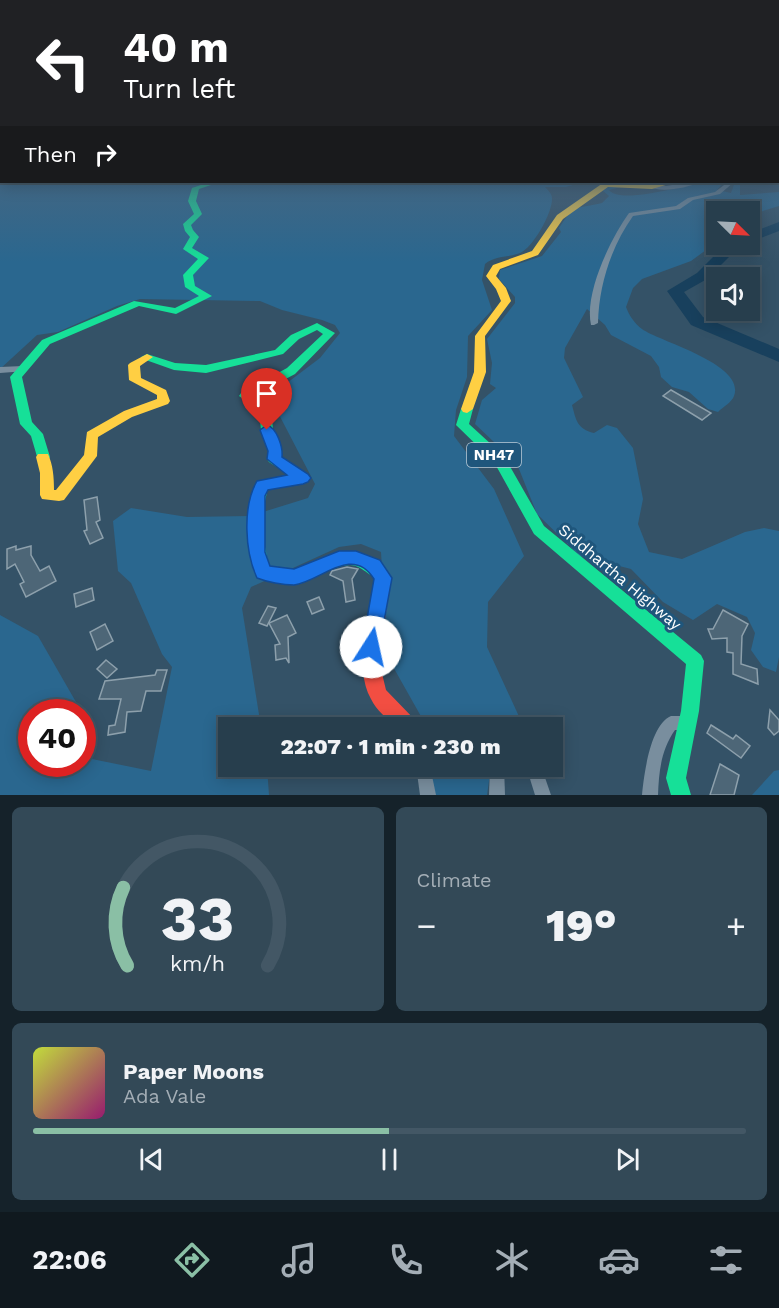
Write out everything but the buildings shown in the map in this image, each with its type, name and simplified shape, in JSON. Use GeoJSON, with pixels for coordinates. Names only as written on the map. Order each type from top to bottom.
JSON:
{"type":"FeatureCollection","features":[{"type":"Feature","properties":{"kind":"main road"},"geometry":{"type":"LineString","coordinates":[[199,187],[196,188],[192,201],[198,214],[188,224],[189,231],[195,237],[188,249],[204,258],[188,275],[190,287],[207,296],[176,311],[138,303],[46,342],[16,377],[26,424],[37,434],[47,473],[47,495],[59,496],[90,456],[92,435],[128,414],[164,401],[162,393],[135,380],[134,365],[149,356],[174,366],[206,369],[279,352],[295,337],[317,326],[330,333],[291,370],[244,396],[265,408],[267,430],[275,451],[274,459],[303,478],[262,485],[257,496],[256,552],[264,573],[295,577],[339,558],[356,558],[374,565],[383,578],[370,661],[378,695],[399,717]]}},
{"type":"Feature","properties":{"kind":"main road","name":"Siddhartha Highway"},"geometry":{"type":"LineString","coordinates":[[603,187],[560,217],[536,253],[496,267],[491,276],[501,288],[506,302],[480,336],[480,372],[462,425],[499,459],[538,530],[694,661],[688,723],[676,778],[681,795]]}},
{"type":"Feature","properties":{"kind":"main road","name":"Siddhartha Highway"},"geometry":{"type":"LineString","coordinates":[[638,187],[655,187]]}},
{"type":"Feature","properties":{"kind":"street"},"geometry":{"type":"LineString","coordinates":[[652,188],[671,187]]}},
{"type":"Feature","properties":{"kind":"street"},"geometry":{"type":"LineString","coordinates":[[594,323],[594,304],[602,278],[621,225],[631,214],[678,208],[692,197],[717,194],[725,187]]}},
{"type":"Feature","properties":{"kind":"street"},"geometry":{"type":"LineString","coordinates":[[0,370],[23,369]]}},
{"type":"Feature","properties":{"kind":"street"},"geometry":{"type":"LineString","coordinates":[[650,795],[654,758],[660,738],[671,723],[688,723]]}},
{"type":"Feature","properties":{"kind":"street"},"geometry":{"type":"LineString","coordinates":[[425,777],[428,795]]}},
{"type":"Feature","properties":{"kind":"street"},"geometry":{"type":"LineString","coordinates":[[497,777],[497,795]]}},
{"type":"Feature","properties":{"kind":"street"},"geometry":{"type":"LineString","coordinates":[[537,777],[543,795]]}},
{"type":"Feature","properties":{"kind":"shaded area"},"geometry":{"type":"Polygon","coordinates":[[[0,187],[545,187],[550,192],[551,204],[546,220],[531,244],[516,255],[493,259],[485,264],[482,280],[492,310],[468,336],[467,377],[456,410],[454,436],[494,489],[524,556],[488,602],[487,647],[519,717],[421,717],[387,656],[381,552],[361,544],[339,547],[251,587],[242,608],[259,717],[218,717],[218,777],[268,777],[269,795],[0,795],[0,615],[38,636],[74,699],[18,699],[18,777],[96,777],[96,760],[151,771],[172,667],[162,654],[131,583],[118,571],[113,521],[131,508],[187,517],[250,516],[308,498],[315,484],[273,403],[275,392],[320,358],[340,333],[335,325],[282,310],[260,301],[140,299],[117,306],[58,332],[37,335],[0,369],[0,187]]]}},
{"type":"Feature","properties":{"kind":"shaded area"},"geometry":{"type":"Polygon","coordinates":[[[608,187],[621,187],[609,190],[626,196],[682,187],[720,187],[717,190],[731,193],[733,187],[740,187],[740,195],[779,192],[779,206],[760,212],[760,201],[706,201],[706,250],[691,261],[642,279],[633,288],[626,307],[632,319],[642,329],[699,355],[727,374],[734,384],[734,396],[718,412],[708,409],[689,392],[672,387],[661,377],[659,367],[651,356],[611,335],[605,325],[587,309],[565,348],[564,358],[583,397],[572,405],[578,423],[584,429],[594,433],[607,425],[617,428],[633,448],[643,499],[638,524],[649,552],[682,559],[745,532],[764,528],[779,531],[779,657],[776,672],[763,667],[751,650],[755,633],[747,617],[717,604],[693,620],[663,602],[631,569],[580,556],[537,514],[517,464],[475,424],[482,400],[496,388],[490,384],[492,363],[487,339],[515,303],[515,297],[499,279],[500,270],[542,256],[561,232],[559,228],[569,214],[577,208],[602,203],[609,196],[602,190],[608,187]]]}},
{"type":"Feature","properties":{"kind":"shaded area"},"geometry":{"type":"Polygon","coordinates":[[[779,770],[779,795],[752,795],[774,771],[779,770]]]}},
{"type":"Feature","properties":{"kind":"shaded area"},"geometry":{"type":"Polygon","coordinates":[[[432,777],[490,777],[487,795],[434,795],[432,777]]]}},
{"type":"Feature","properties":{"kind":"waterway"},"geometry":{"type":"LineString","coordinates":[[760,234],[779,226]]}},
{"type":"Feature","properties":{"kind":"waterway"},"geometry":{"type":"LineString","coordinates":[[724,255],[702,276],[675,291],[697,321],[779,356]]}},
{"type":"Feature","properties":{"kind":"traffic: fast"},"geometry":{"type":"LineString","coordinates":[[43,457],[37,434],[26,424],[16,377],[46,342],[138,303],[176,311],[207,296],[190,287],[188,275],[204,258],[187,249],[195,237],[189,231],[187,224],[198,214],[192,201],[196,188],[199,187]]}},
{"type":"Feature","properties":{"kind":"traffic: fast"},"geometry":{"type":"LineString","coordinates":[[147,357],[174,366],[206,369],[279,352],[295,337],[317,326],[330,333],[291,371],[245,396],[265,408],[267,430],[275,451],[274,459],[303,478],[262,485],[255,529],[258,551],[264,573],[297,576],[339,560],[349,559],[359,559],[378,572]]}},
{"type":"Feature","properties":{"kind":"traffic: fast"},"geometry":{"type":"LineString","coordinates":[[467,409],[462,425],[499,459],[539,530],[695,661],[690,711],[676,778],[681,795]]}},
{"type":"Feature","properties":{"kind":"traffic: slow"},"geometry":{"type":"LineString","coordinates":[[467,409],[480,372],[480,336],[506,301],[501,288],[491,276],[496,267],[535,253],[560,217],[603,187]]}},
{"type":"Feature","properties":{"kind":"traffic: slow"},"geometry":{"type":"LineString","coordinates":[[43,457],[47,473],[47,495],[59,496],[90,456],[92,435],[128,414],[164,401],[162,393],[135,380],[134,365],[147,357]]}},
{"type":"Feature","properties":{"kind":"traffic: jam"},"geometry":{"type":"LineString","coordinates":[[378,572],[383,578],[370,661],[378,695],[399,717]]}},
{"type":"Feature","properties":{"kind":"route"},"geometry":{"type":"LineString","coordinates":[[267,430],[275,451],[274,459],[303,478],[262,485],[257,496],[256,552],[264,573],[295,577],[339,558],[356,558],[374,565],[383,578],[381,601],[371,647]]}}]}
